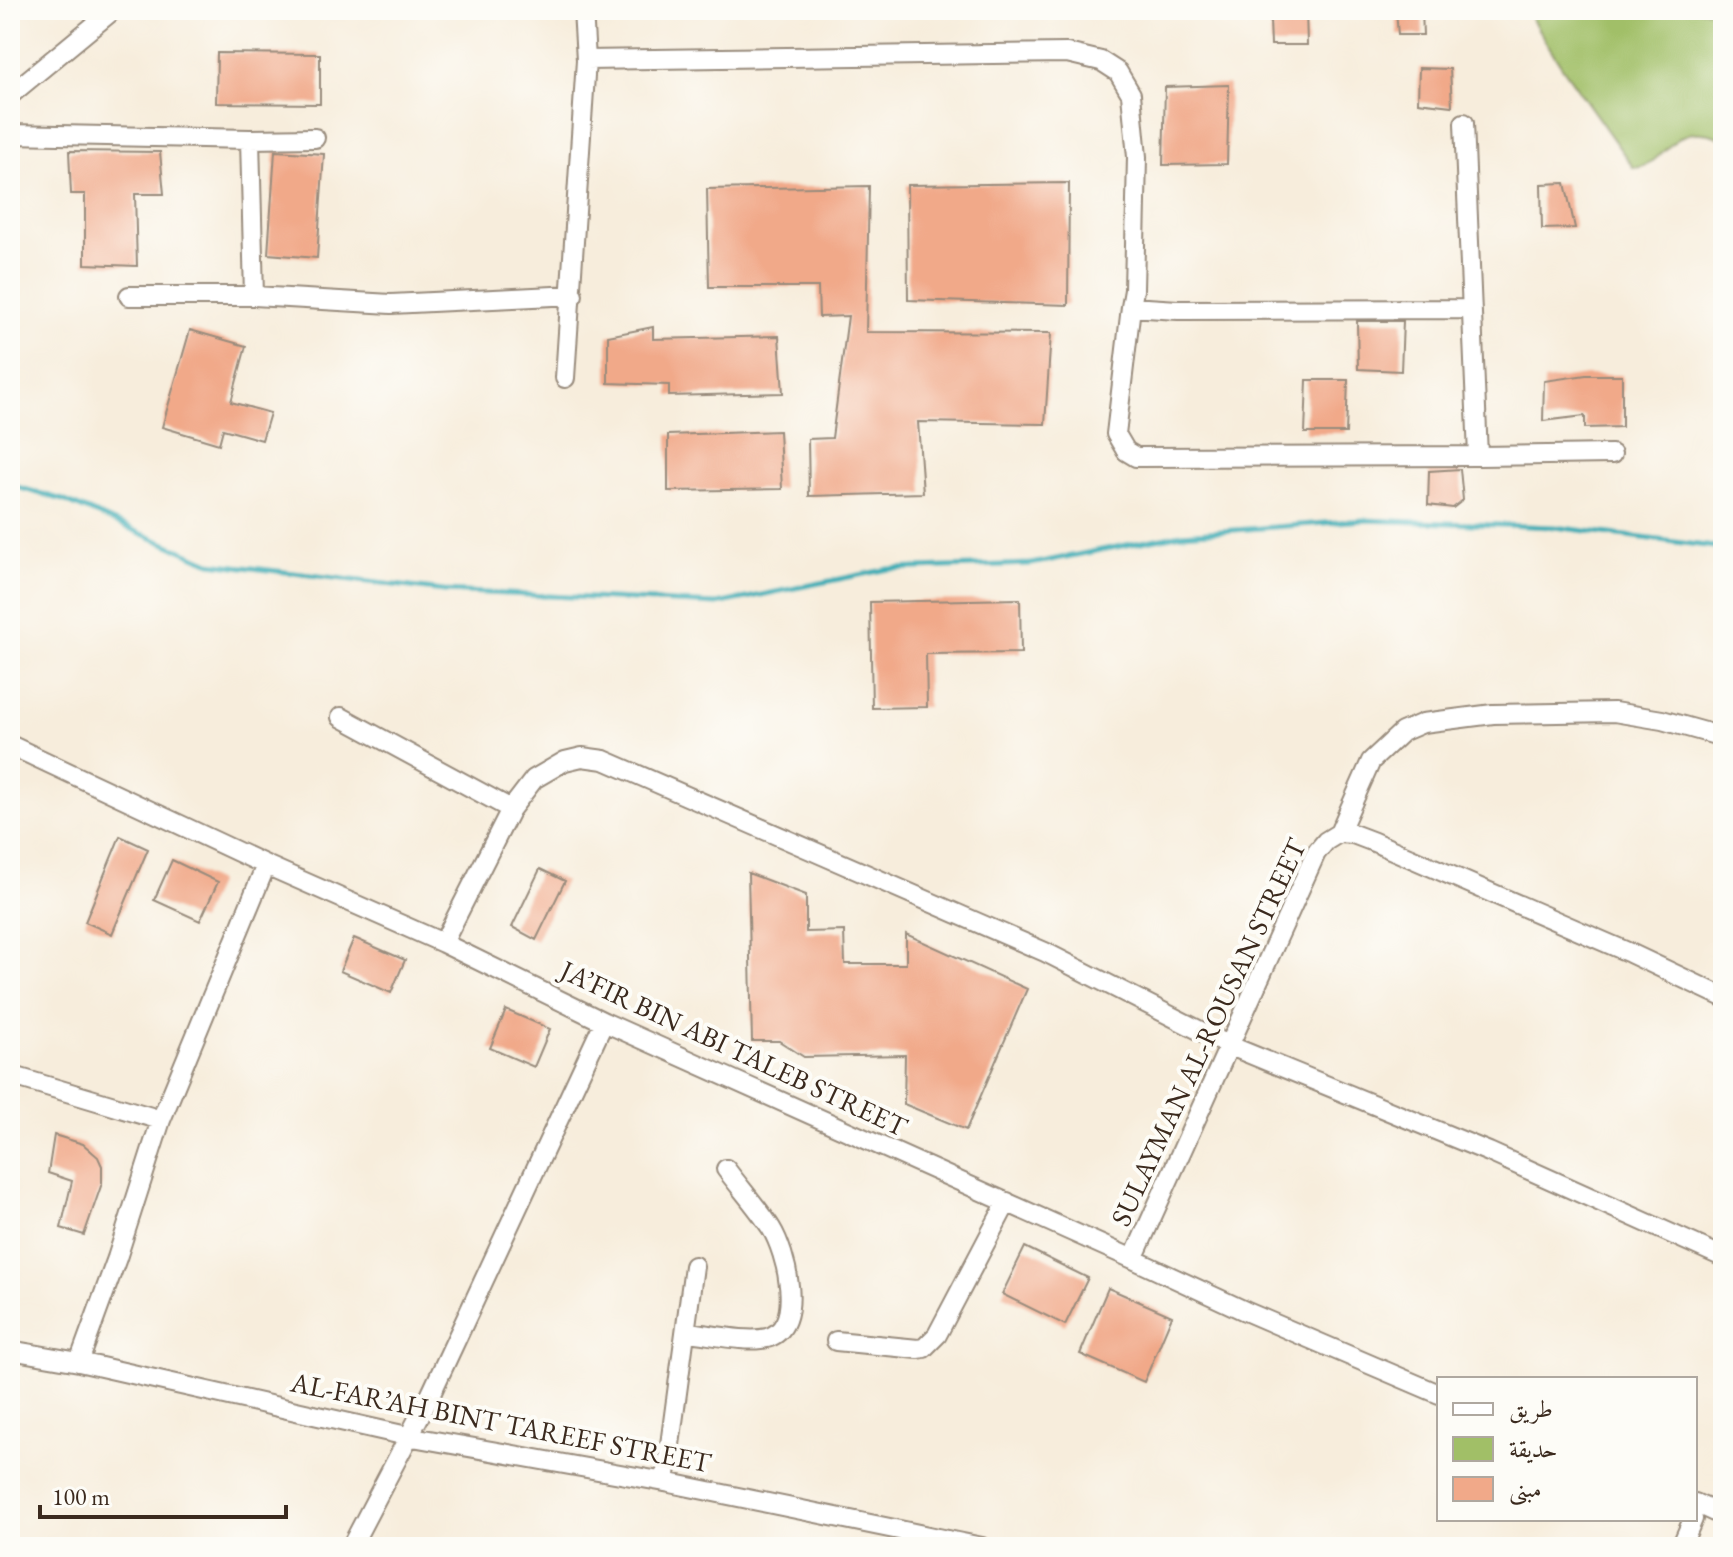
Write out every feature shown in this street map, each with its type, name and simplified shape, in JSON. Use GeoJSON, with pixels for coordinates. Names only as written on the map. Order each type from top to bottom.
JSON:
{"type":"FeatureCollection","features":[{"type":"Feature","properties":{"kind":"street"},"geometry":{"type":"LineString","coordinates":[[10,95],[113,10]]}},
{"type":"Feature","properties":{"kind":"street"},"geometry":{"type":"LineString","coordinates":[[565,378],[573,295],[586,60],[583,10]]}},
{"type":"Feature","properties":{"kind":"street"},"geometry":{"type":"LineString","coordinates":[[586,60],[1067,53],[1101,61],[1118,72],[1131,94],[1137,157],[1134,290],[1116,434],[1126,451],[1136,457],[1612,454]]}},
{"type":"Feature","properties":{"kind":"street"},"geometry":{"type":"LineString","coordinates":[[1464,123],[1478,456]]}},
{"type":"Feature","properties":{"kind":"street"},"geometry":{"type":"LineString","coordinates":[[10,134],[315,138]]}},
{"type":"Feature","properties":{"kind":"street"},"geometry":{"type":"LineString","coordinates":[[250,139],[254,296]]}},
{"type":"Feature","properties":{"kind":"street"},"geometry":{"type":"LineString","coordinates":[[129,296],[254,296],[391,304],[573,295]]}},
{"type":"Feature","properties":{"kind":"street"},"geometry":{"type":"LineString","coordinates":[[1131,307],[1178,310],[1471,309]]}},
{"type":"Feature","properties":{"kind":"street","name":"SULAYMAN AL-ROUSAN STREET"},"geometry":{"type":"LineString","coordinates":[[1133,1259],[1316,853],[1326,841],[1339,833],[1371,761],[1402,732],[1423,723],[1493,714],[1614,712],[1662,720],[1723,737]]}},
{"type":"Feature","properties":{"kind":"street"},"geometry":{"type":"LineString","coordinates":[[341,717],[511,809]]}},
{"type":"Feature","properties":{"kind":"street","name":"JA’FIR BIN ABI TALEB STREET"},"geometry":{"type":"LineString","coordinates":[[10,745],[266,865],[443,943],[604,1022],[1245,1311],[1437,1393]]}},
{"type":"Feature","properties":{"kind":"street"},"geometry":{"type":"LineString","coordinates":[[443,943],[511,809],[534,779],[549,768],[582,757],[604,760],[1045,952],[1228,1045],[1489,1152],[1723,1257]]}},
{"type":"Feature","properties":{"kind":"street"},"geometry":{"type":"LineString","coordinates":[[1339,833],[1353,834],[1374,842],[1630,953],[1723,997]]}},
{"type":"Feature","properties":{"kind":"street"},"geometry":{"type":"LineString","coordinates":[[79,1362],[117,1258],[161,1120],[266,865]]}},
{"type":"Feature","properties":{"kind":"street"},"geometry":{"type":"LineString","coordinates":[[351,1547],[430,1396],[604,1022]]}},
{"type":"Feature","properties":{"kind":"street"},"geometry":{"type":"LineString","coordinates":[[10,1075],[161,1120]]}},
{"type":"Feature","properties":{"kind":"street"},"geometry":{"type":"LineString","coordinates":[[687,1332],[768,1338],[781,1330],[787,1321],[790,1289],[772,1230],[726,1169]]}},
{"type":"Feature","properties":{"kind":"street"},"geometry":{"type":"LineString","coordinates":[[836,1341],[924,1348],[937,1335],[1007,1202]]}},
{"type":"Feature","properties":{"kind":"street"},"geometry":{"type":"LineString","coordinates":[[665,1482],[694,1266]]}},
{"type":"Feature","properties":{"kind":"street","name":"AL-FAR’AH BINT TAREEF STREET"},"geometry":{"type":"LineString","coordinates":[[10,1350],[79,1362],[407,1436],[665,1482],[982,1547]]}},
{"type":"Feature","properties":{"kind":"street"},"geometry":{"type":"LineString","coordinates":[[1697,1511],[1723,1516]]}},
{"type":"Feature","properties":{"kind":"street"},"geometry":{"type":"LineString","coordinates":[[1681,1547],[1692,1521]]}},
{"type":"Feature","properties":{"kind":"green space"},"geometry":{"type":"Polygon","coordinates":[[[1526,10],[1723,10],[1723,139],[1705,133],[1690,134],[1679,138],[1652,162],[1633,167],[1526,10]]]}},
{"type":"Feature","properties":{"kind":"building"},"geometry":{"type":"Polygon","coordinates":[[[1295,10],[1306,10],[1307,45],[1271,45],[1270,20],[1295,10]]]}},
{"type":"Feature","properties":{"kind":"building"},"geometry":{"type":"Polygon","coordinates":[[[1396,10],[1422,10],[1423,35],[1398,35],[1396,10]]]}},
{"type":"Feature","properties":{"kind":"building"},"geometry":{"type":"Polygon","coordinates":[[[217,53],[320,54],[320,104],[216,103],[217,53]]]}},
{"type":"Feature","properties":{"kind":"building"},"geometry":{"type":"Polygon","coordinates":[[[1419,68],[1450,69],[1452,106],[1418,102],[1419,68]]]}},
{"type":"Feature","properties":{"kind":"building"},"geometry":{"type":"Polygon","coordinates":[[[1229,85],[1227,164],[1163,165],[1165,87],[1229,85]]]}},
{"type":"Feature","properties":{"kind":"building"},"geometry":{"type":"Polygon","coordinates":[[[69,151],[160,152],[164,194],[135,194],[137,266],[85,264],[85,194],[71,194],[69,151]]]}},
{"type":"Feature","properties":{"kind":"building"},"geometry":{"type":"Polygon","coordinates":[[[275,151],[324,154],[317,258],[268,254],[275,151]]]}},
{"type":"Feature","properties":{"kind":"building"},"geometry":{"type":"Polygon","coordinates":[[[1069,183],[1068,305],[908,300],[907,185],[1069,183]]]}},
{"type":"Feature","properties":{"kind":"building"},"geometry":{"type":"Polygon","coordinates":[[[1565,183],[1575,228],[1542,229],[1541,184],[1565,183]]]}},
{"type":"Feature","properties":{"kind":"building"},"geometry":{"type":"Polygon","coordinates":[[[869,186],[866,332],[1051,333],[1045,424],[918,422],[923,493],[809,496],[808,439],[832,438],[848,316],[819,317],[818,287],[709,287],[707,189],[869,186]]]}},
{"type":"Feature","properties":{"kind":"building"},"geometry":{"type":"Polygon","coordinates":[[[1357,321],[1403,321],[1401,371],[1358,369],[1357,321]]]}},
{"type":"Feature","properties":{"kind":"building"},"geometry":{"type":"Polygon","coordinates":[[[653,327],[653,339],[779,336],[783,393],[669,396],[669,385],[608,383],[608,336],[653,327]]]}},
{"type":"Feature","properties":{"kind":"building"},"geometry":{"type":"Polygon","coordinates":[[[190,330],[246,346],[231,402],[270,413],[262,440],[223,429],[219,444],[162,427],[190,330]]]}},
{"type":"Feature","properties":{"kind":"building"},"geometry":{"type":"Polygon","coordinates":[[[1586,375],[1622,375],[1622,427],[1585,428],[1585,416],[1543,421],[1544,381],[1586,375]]]}},
{"type":"Feature","properties":{"kind":"building"},"geometry":{"type":"Polygon","coordinates":[[[1307,380],[1348,380],[1346,433],[1305,433],[1307,380]]]}},
{"type":"Feature","properties":{"kind":"building"},"geometry":{"type":"Polygon","coordinates":[[[779,431],[782,489],[668,491],[668,435],[779,431]]]}},
{"type":"Feature","properties":{"kind":"building"},"geometry":{"type":"Polygon","coordinates":[[[1460,469],[1463,500],[1453,508],[1428,505],[1429,471],[1460,469]]]}},
{"type":"Feature","properties":{"kind":"building"},"geometry":{"type":"Polygon","coordinates":[[[1020,599],[1021,653],[926,654],[927,707],[872,708],[870,602],[1020,599]]]}},
{"type":"Feature","properties":{"kind":"building"},"geometry":{"type":"Polygon","coordinates":[[[120,836],[148,849],[112,934],[85,922],[120,836]]]}},
{"type":"Feature","properties":{"kind":"building"},"geometry":{"type":"Polygon","coordinates":[[[172,860],[218,882],[200,921],[154,900],[172,860]]]}},
{"type":"Feature","properties":{"kind":"building"},"geometry":{"type":"Polygon","coordinates":[[[540,869],[565,881],[536,940],[512,927],[540,869]]]}},
{"type":"Feature","properties":{"kind":"building"},"geometry":{"type":"Polygon","coordinates":[[[748,873],[806,895],[806,932],[844,931],[845,964],[906,964],[906,934],[1027,989],[966,1130],[904,1104],[905,1055],[804,1057],[779,1041],[752,1041],[748,873]]]}},
{"type":"Feature","properties":{"kind":"building"},"geometry":{"type":"Polygon","coordinates":[[[354,938],[405,960],[391,993],[340,971],[354,938]]]}},
{"type":"Feature","properties":{"kind":"building"},"geometry":{"type":"Polygon","coordinates":[[[506,1010],[550,1029],[534,1067],[490,1048],[506,1010]]]}},
{"type":"Feature","properties":{"kind":"building"},"geometry":{"type":"Polygon","coordinates":[[[54,1135],[83,1144],[98,1157],[102,1166],[102,1183],[84,1235],[61,1228],[72,1181],[48,1173],[54,1135]]]}},
{"type":"Feature","properties":{"kind":"building"},"geometry":{"type":"Polygon","coordinates":[[[1025,1247],[1088,1278],[1065,1325],[1002,1294],[1025,1247]]]}},
{"type":"Feature","properties":{"kind":"building"},"geometry":{"type":"Polygon","coordinates":[[[1108,1288],[1172,1316],[1144,1382],[1080,1354],[1108,1288]]]}},
{"type":"Feature","properties":{"kind":"waterway"},"geometry":{"type":"LineString","coordinates":[[10,485],[63,500],[210,563],[444,591],[717,604],[889,569],[1031,564],[1182,534],[1364,520],[1554,527],[1723,548]]}}]}
